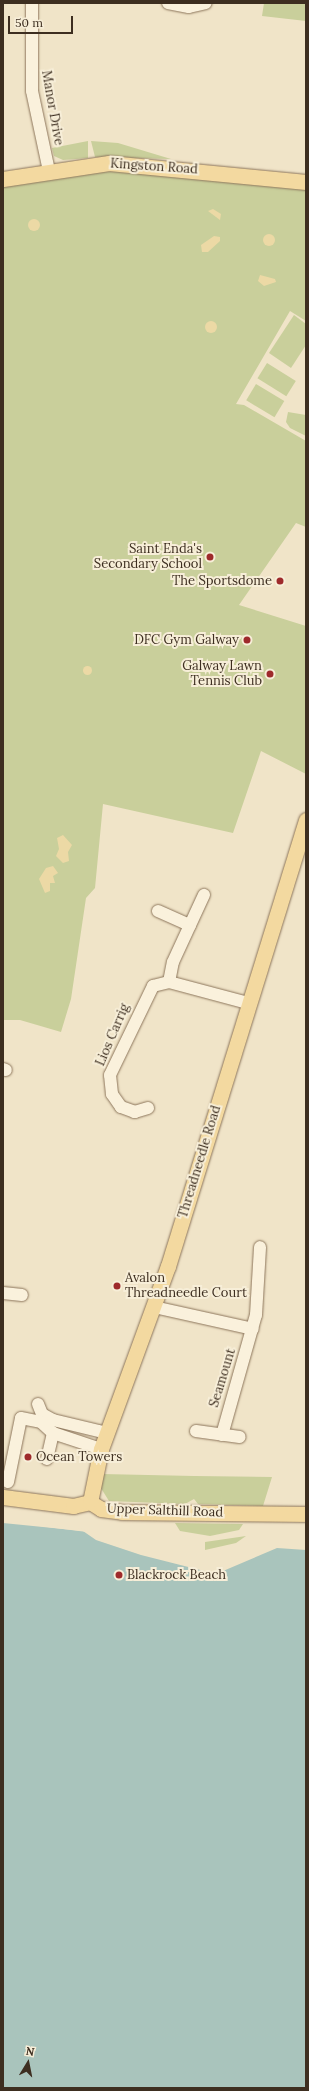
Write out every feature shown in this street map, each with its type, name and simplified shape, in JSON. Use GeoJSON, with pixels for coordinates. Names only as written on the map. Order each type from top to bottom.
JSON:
{"type":"FeatureCollection","features":[{"type":"Feature","properties":{"kind":"main road","name":"Kingston Road"},"geometry":{"type":"LineString","coordinates":[[3,179],[49,171],[126,164],[306,182]]}},
{"type":"Feature","properties":{"kind":"main road","name":"Threadneedle Road"},"geometry":{"type":"LineString","coordinates":[[90,1502],[101,1449],[154,1307],[306,820]]}},
{"type":"Feature","properties":{"kind":"main road","name":"Upper Salthill Road"},"geometry":{"type":"LineString","coordinates":[[3,1497],[73,1506],[90,1502],[101,1509],[122,1512],[306,1514]]}},
{"type":"Feature","properties":{"kind":"street","name":"Manor Drive"},"geometry":{"type":"LineString","coordinates":[[32,3],[32,91],[49,171]]}},
{"type":"Feature","properties":{"kind":"street"},"geometry":{"type":"LineString","coordinates":[[168,3],[189,7],[206,3]]}},
{"type":"Feature","properties":{"kind":"street"},"geometry":{"type":"LineString","coordinates":[[204,895],[190,925],[168,982],[248,1002]]}},
{"type":"Feature","properties":{"kind":"street"},"geometry":{"type":"LineString","coordinates":[[158,912],[190,925]]}},
{"type":"Feature","properties":{"kind":"street","name":"Lios Carrig"},"geometry":{"type":"LineString","coordinates":[[148,1108],[135,1112],[121,1107],[112,1094],[110,1075],[146,993],[153,986],[168,982]]}},
{"type":"Feature","properties":{"kind":"street","name":"Seamount"},"geometry":{"type":"LineString","coordinates":[[222,1435],[253,1329],[259,1299],[260,1248]]}},
{"type":"Feature","properties":{"kind":"street"},"geometry":{"type":"LineString","coordinates":[[3,1293],[22,1295]]}},
{"type":"Feature","properties":{"kind":"street"},"geometry":{"type":"LineString","coordinates":[[154,1307],[253,1329]]}},
{"type":"Feature","properties":{"kind":"street"},"geometry":{"type":"LineString","coordinates":[[38,1404],[42,1414],[53,1420],[107,1433]]}},
{"type":"Feature","properties":{"kind":"street"},"geometry":{"type":"LineString","coordinates":[[8,1482],[17,1422],[21,1418],[41,1422],[53,1433],[101,1449]]}},
{"type":"Feature","properties":{"kind":"street"},"geometry":{"type":"LineString","coordinates":[[196,1431],[240,1437]]}},
{"type":"Feature","properties":{"kind":"street"},"geometry":{"type":"LineString","coordinates":[[47,1459],[53,1433]]}},
{"type":"Feature","properties":{"kind":"green space"},"geometry":{"type":"Polygon","coordinates":[[[264,3],[306,3],[306,21],[262,16],[264,3]]]}},
{"type":"Feature","properties":{"kind":"green space"},"geometry":{"type":"Polygon","coordinates":[[[88,141],[88,158],[63,160],[54,156],[52,148],[88,141]]]}},
{"type":"Feature","properties":{"kind":"green space"},"geometry":{"type":"Polygon","coordinates":[[[91,141],[118,143],[171,159],[95,157],[91,141]]]}},
{"type":"Feature","properties":{"kind":"green space"},"geometry":{"type":"Polygon","coordinates":[[[112,169],[306,187],[306,321],[290,311],[236,404],[244,405],[306,441],[306,527],[296,523],[239,605],[306,626],[306,774],[261,751],[233,833],[103,804],[95,888],[86,898],[71,999],[61,1032],[20,1020],[3,1020],[3,186],[112,169]]]}},
{"type":"Feature","properties":{"kind":"green space"},"geometry":{"type":"Polygon","coordinates":[[[294,315],[306,324],[306,345],[291,368],[269,353],[294,315]]]}},
{"type":"Feature","properties":{"kind":"green space"},"geometry":{"type":"Polygon","coordinates":[[[267,363],[296,381],[286,396],[257,378],[267,363]]]}},
{"type":"Feature","properties":{"kind":"green space"},"geometry":{"type":"Polygon","coordinates":[[[256,384],[284,401],[275,417],[246,400],[256,384]]]}},
{"type":"Feature","properties":{"kind":"green space"},"geometry":{"type":"Polygon","coordinates":[[[288,412],[306,415],[306,436],[290,428],[286,422],[288,412]]]}},
{"type":"Feature","properties":{"kind":"green space"},"geometry":{"type":"Polygon","coordinates":[[[102,1474],[272,1477],[263,1506],[198,1504],[194,1499],[185,1504],[109,1501],[99,1485],[102,1474]]]}},
{"type":"Feature","properties":{"kind":"green space"},"geometry":{"type":"Polygon","coordinates":[[[175,1523],[243,1524],[239,1530],[210,1536],[180,1531],[175,1523]]]}},
{"type":"Feature","properties":{"kind":"green space"},"geometry":{"type":"Polygon","coordinates":[[[246,1536],[236,1543],[205,1550],[205,1542],[246,1536]]]}},
{"type":"Feature","properties":{"kind":"sand"},"geometry":{"type":"Polygon","coordinates":[[[213,209],[221,214],[220,220],[208,211],[213,209]]]}},
{"type":"Feature","properties":{"kind":"sand"},"geometry":{"type":"Polygon","coordinates":[[[34,219],[38,221],[40,225],[38,229],[34,231],[30,229],[28,225],[30,221],[34,219]]]}},
{"type":"Feature","properties":{"kind":"sand"},"geometry":{"type":"Polygon","coordinates":[[[267,234],[271,234],[275,240],[271,246],[267,246],[263,242],[263,238],[267,234]]]}},
{"type":"Feature","properties":{"kind":"sand"},"geometry":{"type":"Polygon","coordinates":[[[214,236],[220,237],[220,241],[208,252],[202,252],[201,245],[214,236]]]}},
{"type":"Feature","properties":{"kind":"sand"},"geometry":{"type":"Polygon","coordinates":[[[260,275],[275,279],[276,282],[264,286],[258,281],[260,275]]]}},
{"type":"Feature","properties":{"kind":"sand"},"geometry":{"type":"Polygon","coordinates":[[[209,321],[213,321],[217,327],[213,333],[209,333],[205,329],[205,325],[209,321]]]}},
{"type":"Feature","properties":{"kind":"sand"},"geometry":{"type":"Polygon","coordinates":[[[85,666],[89,666],[91,670],[89,674],[85,674],[83,672],[83,668],[85,666]]]}},
{"type":"Feature","properties":{"kind":"sand"},"geometry":{"type":"Polygon","coordinates":[[[63,835],[72,845],[68,852],[69,861],[63,863],[56,856],[59,849],[57,838],[63,835]]]}},
{"type":"Feature","properties":{"kind":"sand"},"geometry":{"type":"Polygon","coordinates":[[[53,866],[58,873],[53,876],[55,883],[50,883],[50,891],[45,893],[39,879],[46,868],[53,866]]]}},
{"type":"Feature","properties":{"kind":"water"},"geometry":{"type":"Polygon","coordinates":[[[3,1523],[83,1531],[96,1540],[141,1555],[216,1574],[277,1548],[306,1550],[306,2088],[3,2088],[3,1523]]]}},
{"type":"Feature","properties":{"kind":"pier"},"geometry":{"type":"Polygon","coordinates":[[[16,1521],[83,1529],[87,1532],[15,1523],[16,1521]]]}},
{"type":"Feature","properties":{"kind":"place","name":"Saint Enda's Secondary School"},"geometry":{"type":"Point","coordinates":[210,557]}},
{"type":"Feature","properties":{"kind":"place","name":"The Sportsdome"},"geometry":{"type":"Point","coordinates":[280,581]}},
{"type":"Feature","properties":{"kind":"place","name":"DFC Gym Galway"},"geometry":{"type":"Point","coordinates":[247,640]}},
{"type":"Feature","properties":{"kind":"place","name":"Galway Lawn Tennis Club"},"geometry":{"type":"Point","coordinates":[270,674]}},
{"type":"Feature","properties":{"kind":"place","name":"Avalon Threadneedle Court"},"geometry":{"type":"Point","coordinates":[117,1286]}},
{"type":"Feature","properties":{"kind":"place","name":"Ocean Towers"},"geometry":{"type":"Point","coordinates":[28,1457]}},
{"type":"Feature","properties":{"kind":"place","name":"Blackrock Beach"},"geometry":{"type":"Point","coordinates":[119,1575]}}]}
